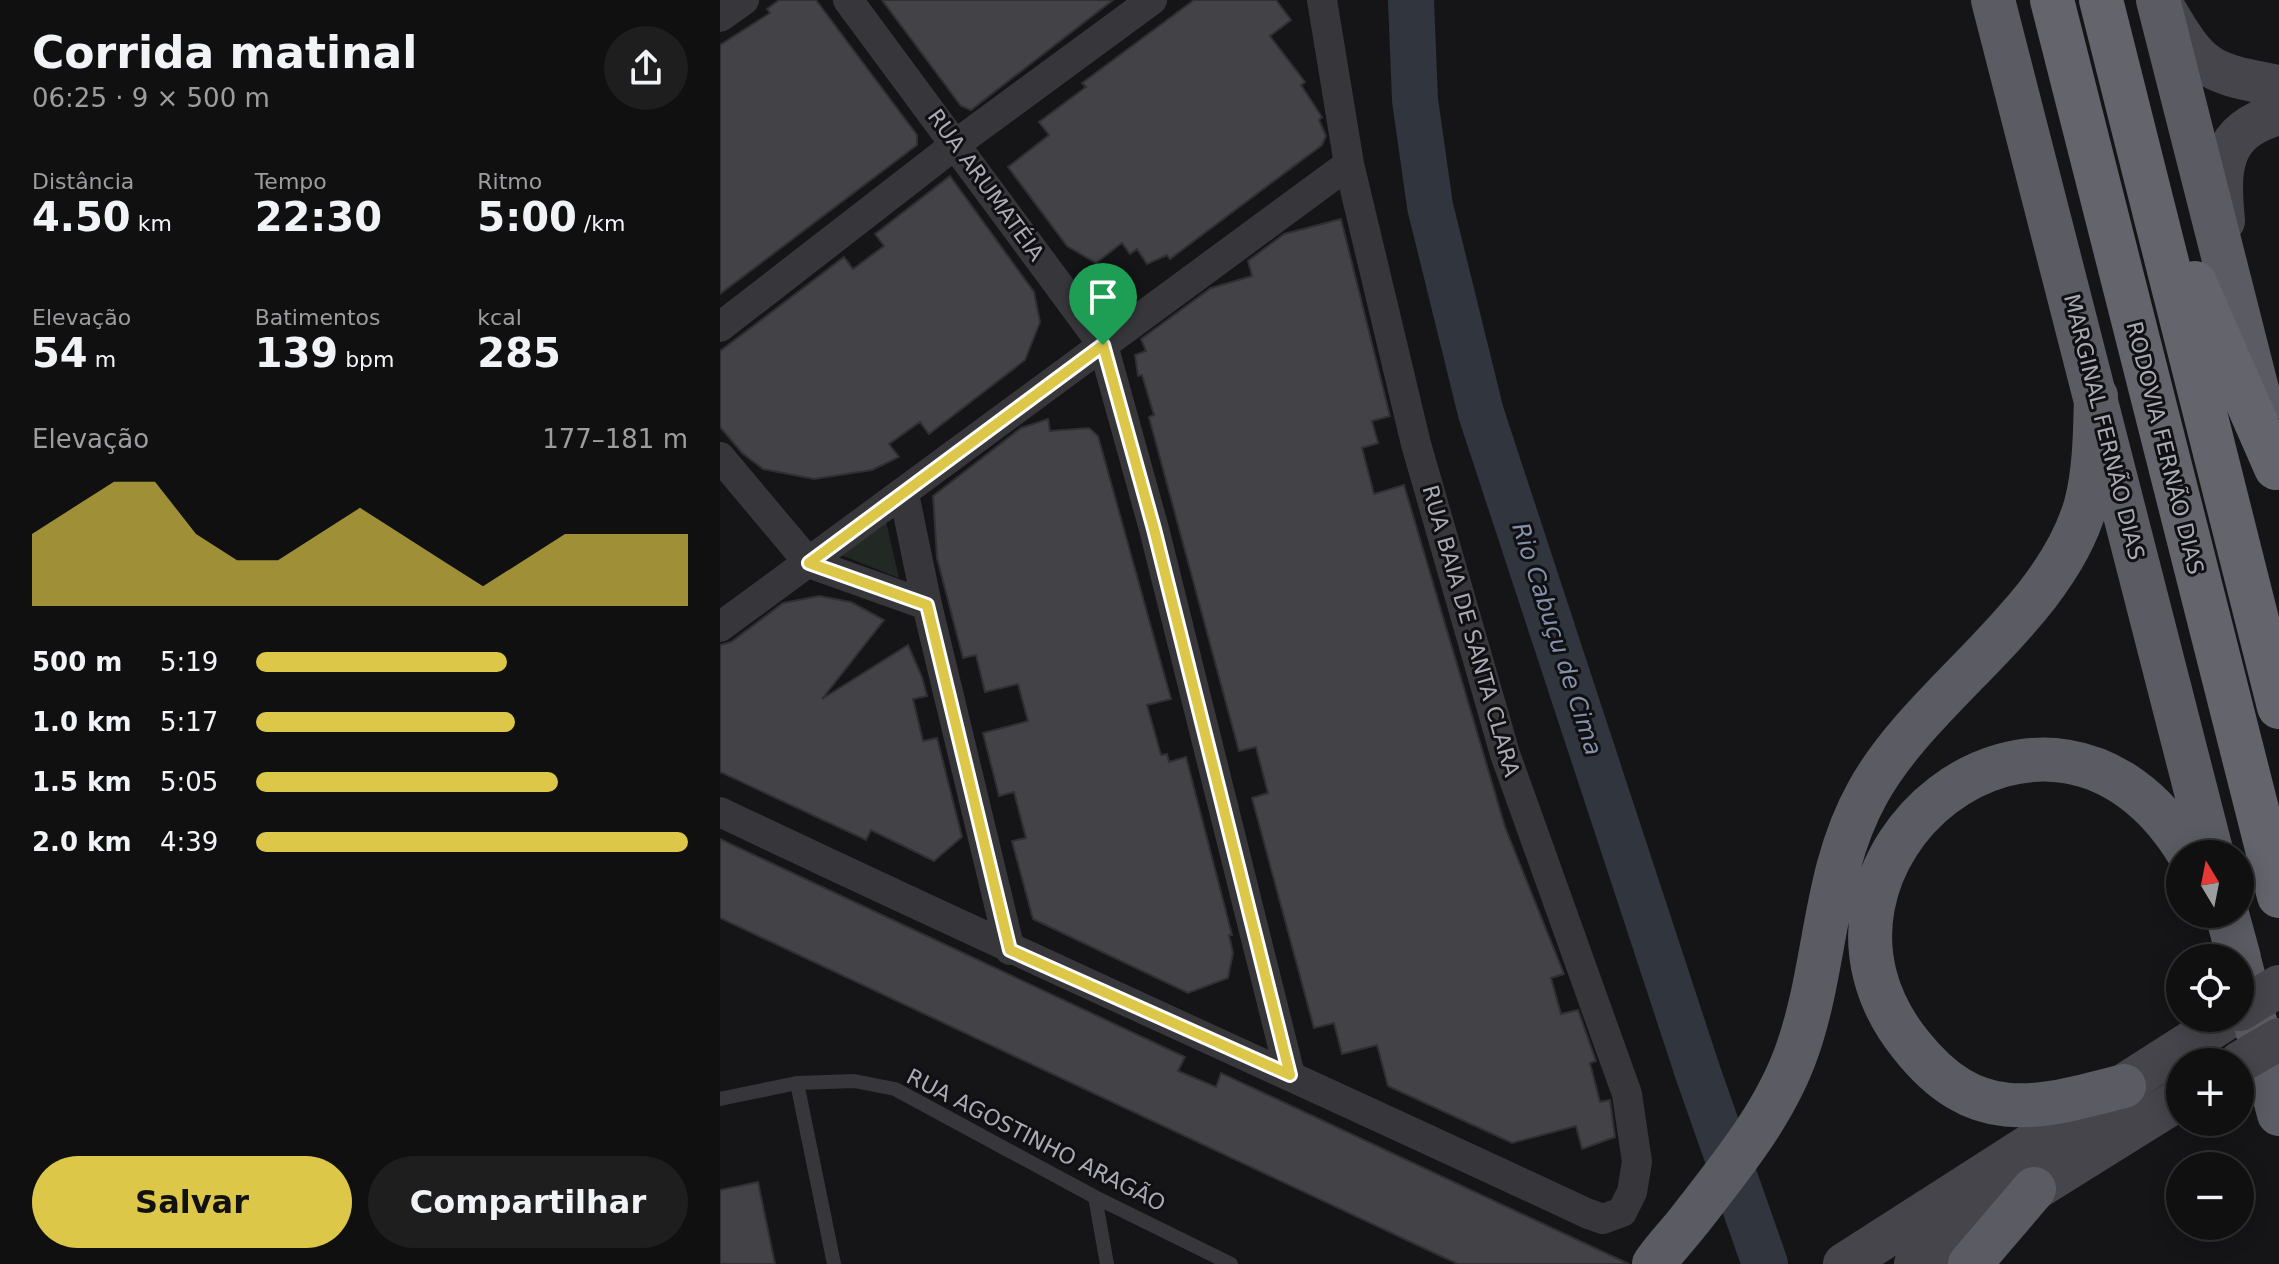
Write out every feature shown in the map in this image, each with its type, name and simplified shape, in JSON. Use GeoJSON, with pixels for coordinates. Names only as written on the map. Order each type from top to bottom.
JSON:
{"type":"FeatureCollection","features":[{"type":"Feature","properties":{"kind":"highway","name":"MARGINAL FERNÃO DIAS"},"geometry":{"type":"LineString","coordinates":[[1993,0],[2208,840]]}},
{"type":"Feature","properties":{"kind":"highway","name":"RODOVIA FERNÃO DIAS"},"geometry":{"type":"LineString","coordinates":[[2052,0],[2279,896]]}},
{"type":"Feature","properties":{"kind":"highway"},"geometry":{"type":"LineString","coordinates":[[2101,0],[2279,707]]}},
{"type":"Feature","properties":{"kind":"highway"},"geometry":{"type":"LineString","coordinates":[[2159,0],[2278,472]]}},
{"type":"Feature","properties":{"kind":"highway"},"geometry":{"type":"LineString","coordinates":[[2142,155],[2278,472]]}},
{"type":"Feature","properties":{"kind":"highway"},"geometry":{"type":"LineString","coordinates":[[1668,1248],[1730,1169],[1776,1100],[1799,1048],[1838,861],[1869,790],[1904,743],[2001,637],[2068,545],[2085,507],[2092,474],[2096,396]]}},
{"type":"Feature","properties":{"kind":"highway"},"geometry":{"type":"LineString","coordinates":[[2124,1086],[2048,1106],[2017,1108],[1984,1100],[1955,1086],[1925,1063],[1897,1029],[1878,986],[1871,926],[1875,892],[1897,844],[1920,812],[1961,781],[1986,768],[2024,760],[2059,759],[2120,779],[2151,804],[2178,840]]}},
{"type":"Feature","properties":{"kind":"highway"},"geometry":{"type":"LineString","coordinates":[[2232,935],[2279,1114]]}},
{"type":"Feature","properties":{"kind":"highway"},"geometry":{"type":"LineString","coordinates":[[1970,1264],[2034,1189]]}},
{"type":"Feature","properties":{"kind":"main road"},"geometry":{"type":"LineString","coordinates":[[2159,0],[2195,58],[2218,72],[2279,86]]}},
{"type":"Feature","properties":{"kind":"main road"},"geometry":{"type":"LineString","coordinates":[[2228,266],[2220,183],[2224,160],[2237,137],[2261,119],[2279,114]]}},
{"type":"Feature","properties":{"kind":"main road"},"geometry":{"type":"LineString","coordinates":[[2254,1001],[2279,986]]}},
{"type":"Feature","properties":{"kind":"main road"},"geometry":{"type":"LineString","coordinates":[[1844,1264],[2205,1032]]}},
{"type":"Feature","properties":{"kind":"main road"},"geometry":{"type":"LineString","coordinates":[[2254,1054],[2279,1039]]}},
{"type":"Feature","properties":{"kind":"main road"},"geometry":{"type":"LineString","coordinates":[[1915,1264],[2166,1108]]}},
{"type":"Feature","properties":{"kind":"street"},"geometry":{"type":"LineString","coordinates":[[720,17],[744,0]]}},
{"type":"Feature","properties":{"kind":"street","name":"RUA ARUMATÉIA"},"geometry":{"type":"LineString","coordinates":[[848,0],[1103,345],[1154,529],[1290,1075]]}},
{"type":"Feature","properties":{"kind":"street"},"geometry":{"type":"LineString","coordinates":[[720,327],[956,144],[1152,0]]}},
{"type":"Feature","properties":{"kind":"street","name":"RUA BAIA DE SANTA CLARA"},"geometry":{"type":"LineString","coordinates":[[1290,1075],[1586,1213],[1613,1218],[1622,1212],[1632,1192],[1636,1146],[1629,1104],[1592,989],[1505,754],[1416,444],[1349,164],[1319,5]]}},
{"type":"Feature","properties":{"kind":"street"},"geometry":{"type":"LineString","coordinates":[[720,627],[1349,164]]}},
{"type":"Feature","properties":{"kind":"street"},"geometry":{"type":"LineString","coordinates":[[720,457],[809,563],[927,605]]}},
{"type":"Feature","properties":{"kind":"street"},"geometry":{"type":"LineString","coordinates":[[904,494],[927,605],[1010,950]]}},
{"type":"Feature","properties":{"kind":"street"},"geometry":{"type":"LineString","coordinates":[[720,812],[1010,950],[1290,1075]]}},
{"type":"Feature","properties":{"kind":"lane","name":"RUA AGOSTINHO ARAGÃO"},"geometry":{"type":"LineString","coordinates":[[720,1099],[797,1083],[854,1081],[895,1089],[1095,1197],[1231,1264]]}},
{"type":"Feature","properties":{"kind":"lane"},"geometry":{"type":"LineString","coordinates":[[797,1083],[834,1264]]}},
{"type":"Feature","properties":{"kind":"lane"},"geometry":{"type":"LineString","coordinates":[[1095,1197],[1107,1264]]}},
{"type":"Feature","properties":{"kind":"shaded area"},"geometry":{"type":"Polygon","coordinates":[[[883,508],[899,578],[831,551],[883,508]]]}},
{"type":"Feature","properties":{"kind":"building"},"geometry":{"type":"Polygon","coordinates":[[[779,0],[816,0],[917,135],[917,145],[720,294],[720,45],[770,13],[767,9],[779,0]]]}},
{"type":"Feature","properties":{"kind":"building"},"geometry":{"type":"Polygon","coordinates":[[[882,0],[1113,0],[971,110],[961,106],[882,0]]]}},
{"type":"Feature","properties":{"kind":"building"},"geometry":{"type":"Polygon","coordinates":[[[1194,0],[1276,0],[1291,20],[1270,36],[1305,82],[1301,85],[1322,117],[1319,120],[1326,136],[1322,145],[1170,259],[1167,255],[1147,264],[1137,249],[1130,254],[1122,243],[1096,263],[1067,246],[1008,167],[1049,135],[1039,122],[1086,87],[1082,83],[1194,0]]]}},
{"type":"Feature","properties":{"kind":"building"},"geometry":{"type":"Polygon","coordinates":[[[950,176],[1034,292],[1040,322],[1025,360],[929,434],[920,422],[889,444],[899,457],[872,470],[814,479],[763,469],[742,453],[720,427],[720,351],[844,257],[853,269],[884,246],[875,234],[950,176]]]}},
{"type":"Feature","properties":{"kind":"building"},"geometry":{"type":"Polygon","coordinates":[[[1341,219],[1390,416],[1372,421],[1378,443],[1362,448],[1374,494],[1404,485],[1505,827],[1564,974],[1551,978],[1561,1014],[1578,1010],[1596,1061],[1590,1063],[1600,1102],[1610,1100],[1615,1137],[1582,1149],[1576,1126],[1512,1143],[1388,1086],[1377,1045],[1342,1054],[1334,1023],[1314,1028],[1252,798],[1268,793],[1256,747],[1239,751],[1149,417],[1154,415],[1142,375],[1138,376],[1135,355],[1146,351],[1141,339],[1211,288],[1252,276],[1248,261],[1284,234],[1341,219]]]}},
{"type":"Feature","properties":{"kind":"building"},"geometry":{"type":"Polygon","coordinates":[[[1048,419],[1050,431],[1089,428],[1098,436],[1171,699],[1147,705],[1161,755],[1167,754],[1169,762],[1186,757],[1232,935],[1229,935],[1233,953],[1228,978],[1188,993],[1033,919],[1012,841],[1026,838],[1014,792],[999,796],[983,733],[1028,721],[1018,684],[985,692],[976,655],[963,658],[937,558],[933,496],[1021,428],[1048,419]]]}},
{"type":"Feature","properties":{"kind":"building"},"geometry":{"type":"Polygon","coordinates":[[[819,596],[851,602],[884,620],[822,699],[908,645],[922,677],[927,696],[913,699],[923,741],[937,738],[962,837],[934,861],[871,830],[866,840],[720,772],[720,645],[731,642],[783,603],[819,596]]]}},
{"type":"Feature","properties":{"kind":"building"},"geometry":{"type":"Polygon","coordinates":[[[720,839],[1185,1057],[1178,1071],[1216,1087],[1221,1073],[1629,1264],[1458,1264],[1432,1252],[720,918],[720,839]]]}},
{"type":"Feature","properties":{"kind":"building"},"geometry":{"type":"Polygon","coordinates":[[[758,1182],[775,1264],[720,1264],[720,1190],[758,1182]]]}},
{"type":"Feature","properties":{"kind":"waterway","name":"Rio Cabuçu de Cima"},"geometry":{"type":"LineString","coordinates":[[1411,0],[1415,100],[1430,206],[1481,413],[1698,1073],[1765,1264]]}},
{"type":"Feature","properties":{"kind":"route"},"geometry":{"type":"LineString","coordinates":[[1103,345],[1154,529],[1290,1075],[1010,950],[927,605],[809,563],[1103,345]]}}]}
